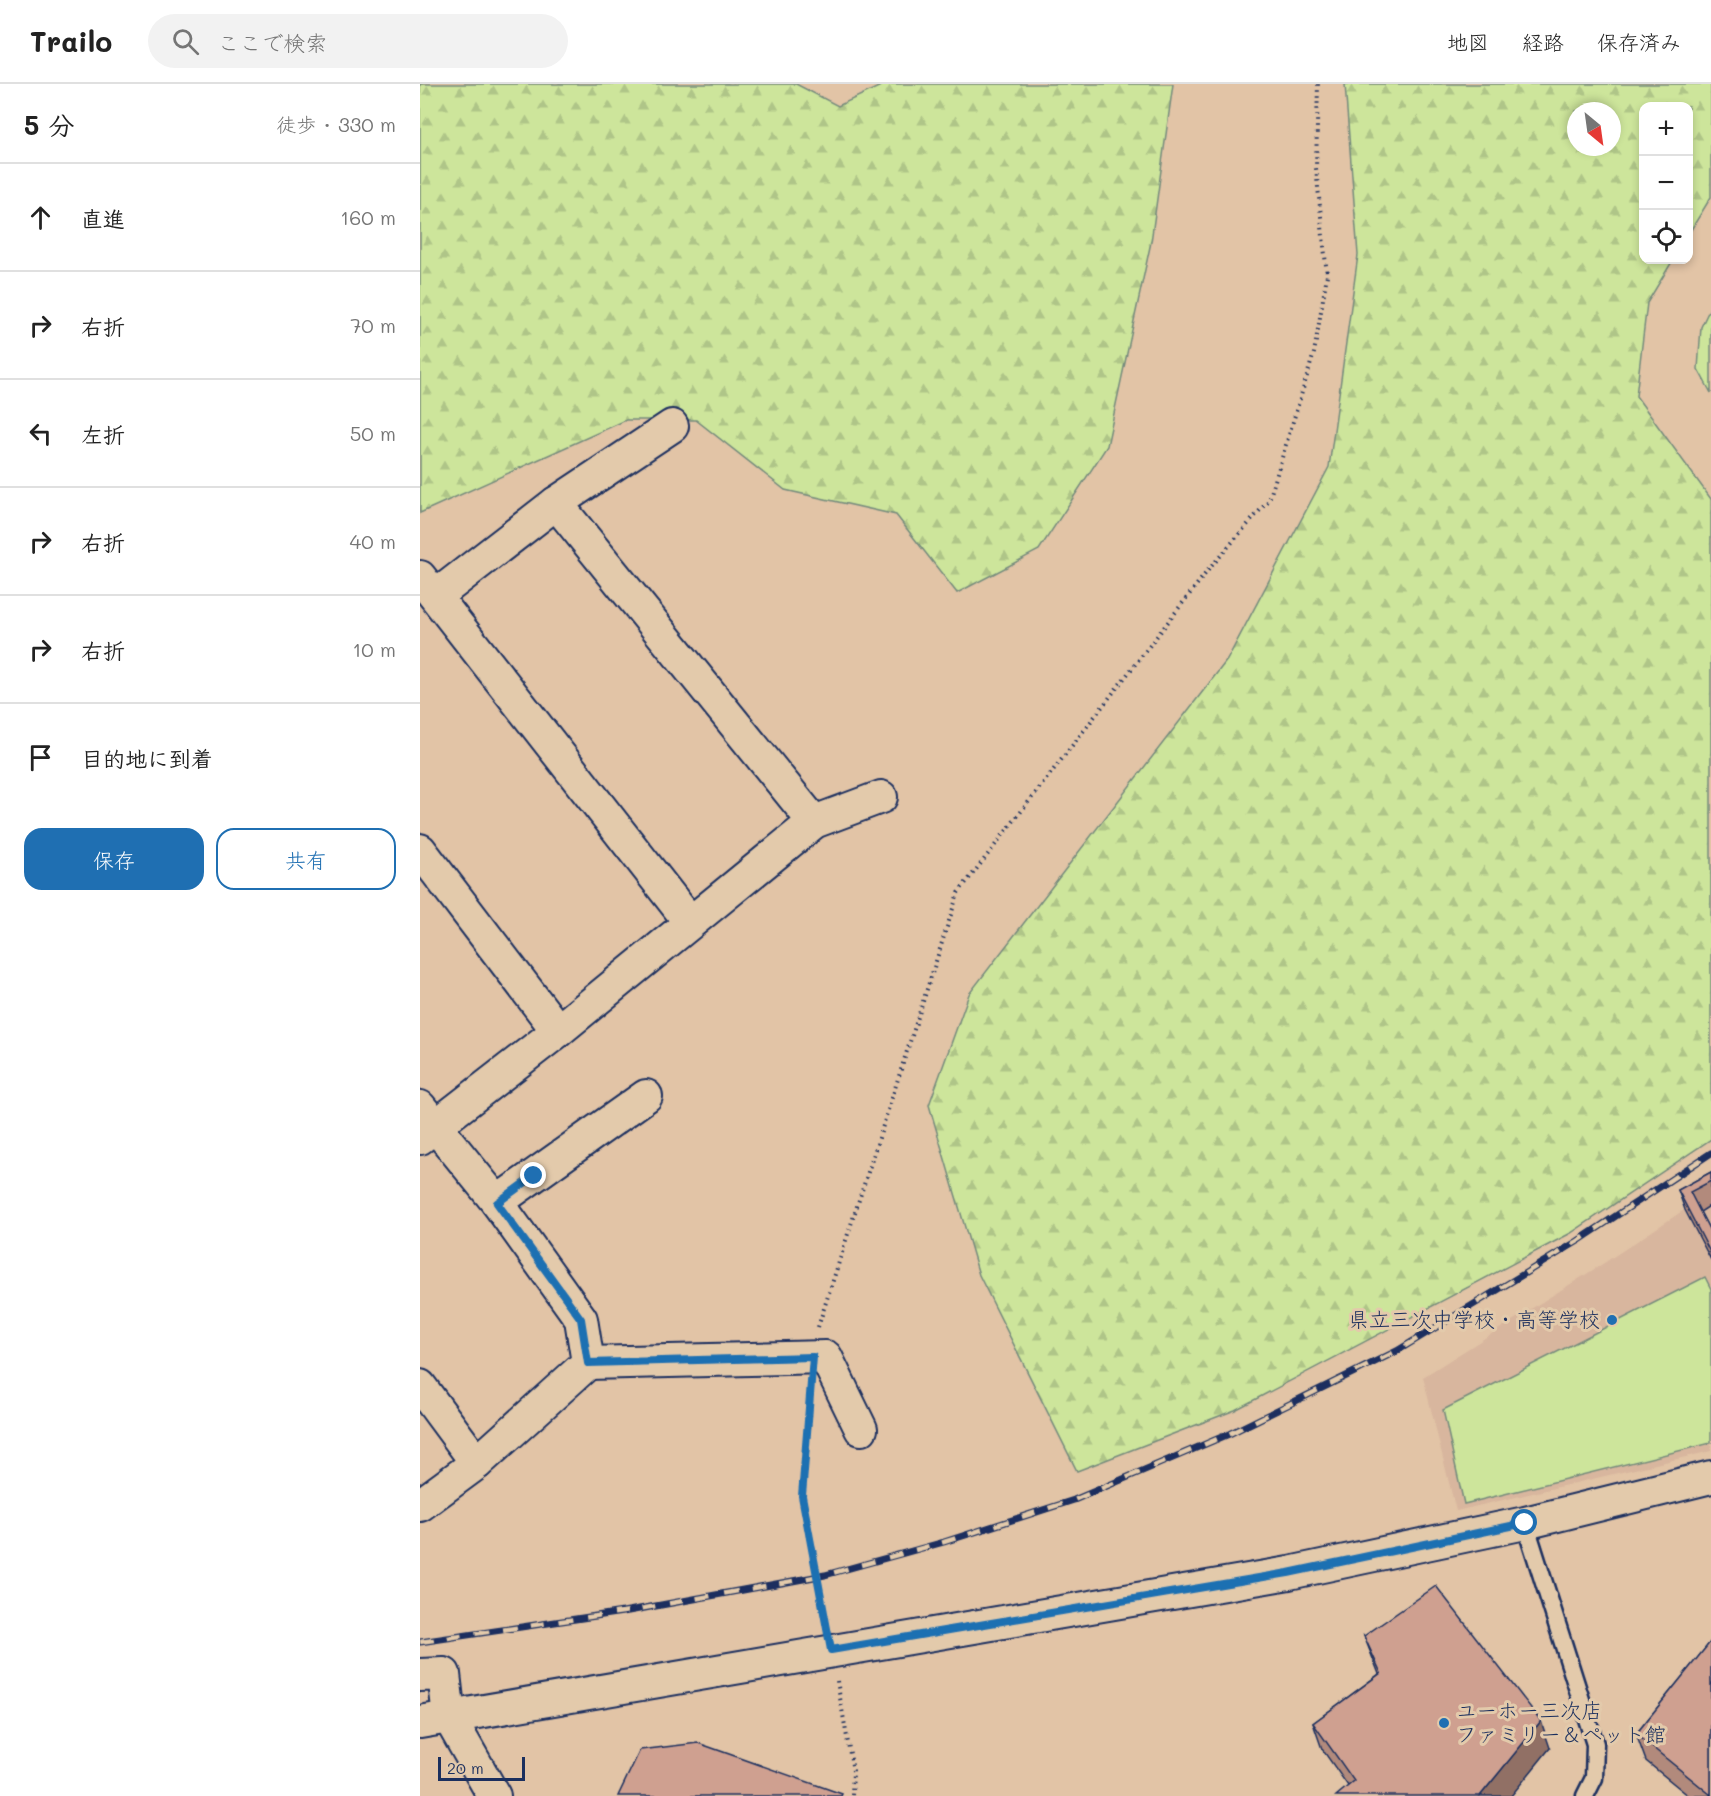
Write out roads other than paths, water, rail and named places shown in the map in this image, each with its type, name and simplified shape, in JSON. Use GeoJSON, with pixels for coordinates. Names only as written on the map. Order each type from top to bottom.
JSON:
{"type":"FeatureCollection","features":[{"type":"Feature","properties":{"kind":"street"},"geometry":{"type":"LineString","coordinates":[[672,426],[428,587],[690,922]]}},
{"type":"Feature","properties":{"kind":"street"},"geometry":{"type":"LineString","coordinates":[[556,503],[814,822]]}},
{"type":"Feature","properties":{"kind":"street"},"geometry":{"type":"LineString","coordinates":[[588,1363],[581,1319],[497,1203],[425,1123],[558,1031],[814,822],[881,797]]}},
{"type":"Feature","properties":{"kind":"street"},"geometry":{"type":"LineString","coordinates":[[420,850],[558,1031]]}},
{"type":"Feature","properties":{"kind":"street"},"geometry":{"type":"LineString","coordinates":[[497,1203],[646,1096]]}},
{"type":"Feature","properties":{"kind":"street"},"geometry":{"type":"LineString","coordinates":[[420,1505],[477,1463],[588,1363],[826,1357],[861,1429]]}},
{"type":"Feature","properties":{"kind":"street"},"geometry":{"type":"LineString","coordinates":[[420,1386],[477,1463]]}},
{"type":"Feature","properties":{"kind":"street"},"geometry":{"type":"LineString","coordinates":[[435,1719],[1288,1573],[1525,1523],[1711,1477]]}},
{"type":"Feature","properties":{"kind":"street"},"geometry":{"type":"LineString","coordinates":[[420,1675],[444,1674],[435,1719],[494,1796]]}},
{"type":"Feature","properties":{"kind":"lane"},"geometry":{"type":"LineString","coordinates":[[1525,1523],[1595,1744],[1594,1778],[1585,1796]]}},
{"type":"Feature","properties":{"kind":"railway"},"geometry":{"type":"LineString","coordinates":[[420,1642],[623,1612],[825,1575],[944,1542],[1074,1500],[1229,1434],[1397,1351],[1578,1241],[1711,1153]]}},
{"type":"Feature","properties":{"kind":"place","name":"県立三次中学校・高等学校"},"geometry":{"type":"Point","coordinates":[1612,1320]}},
{"type":"Feature","properties":{"kind":"place","name":"ユーホー三次店 ファミリー＆ペット館"},"geometry":{"type":"Point","coordinates":[1444,1723]}}]}
